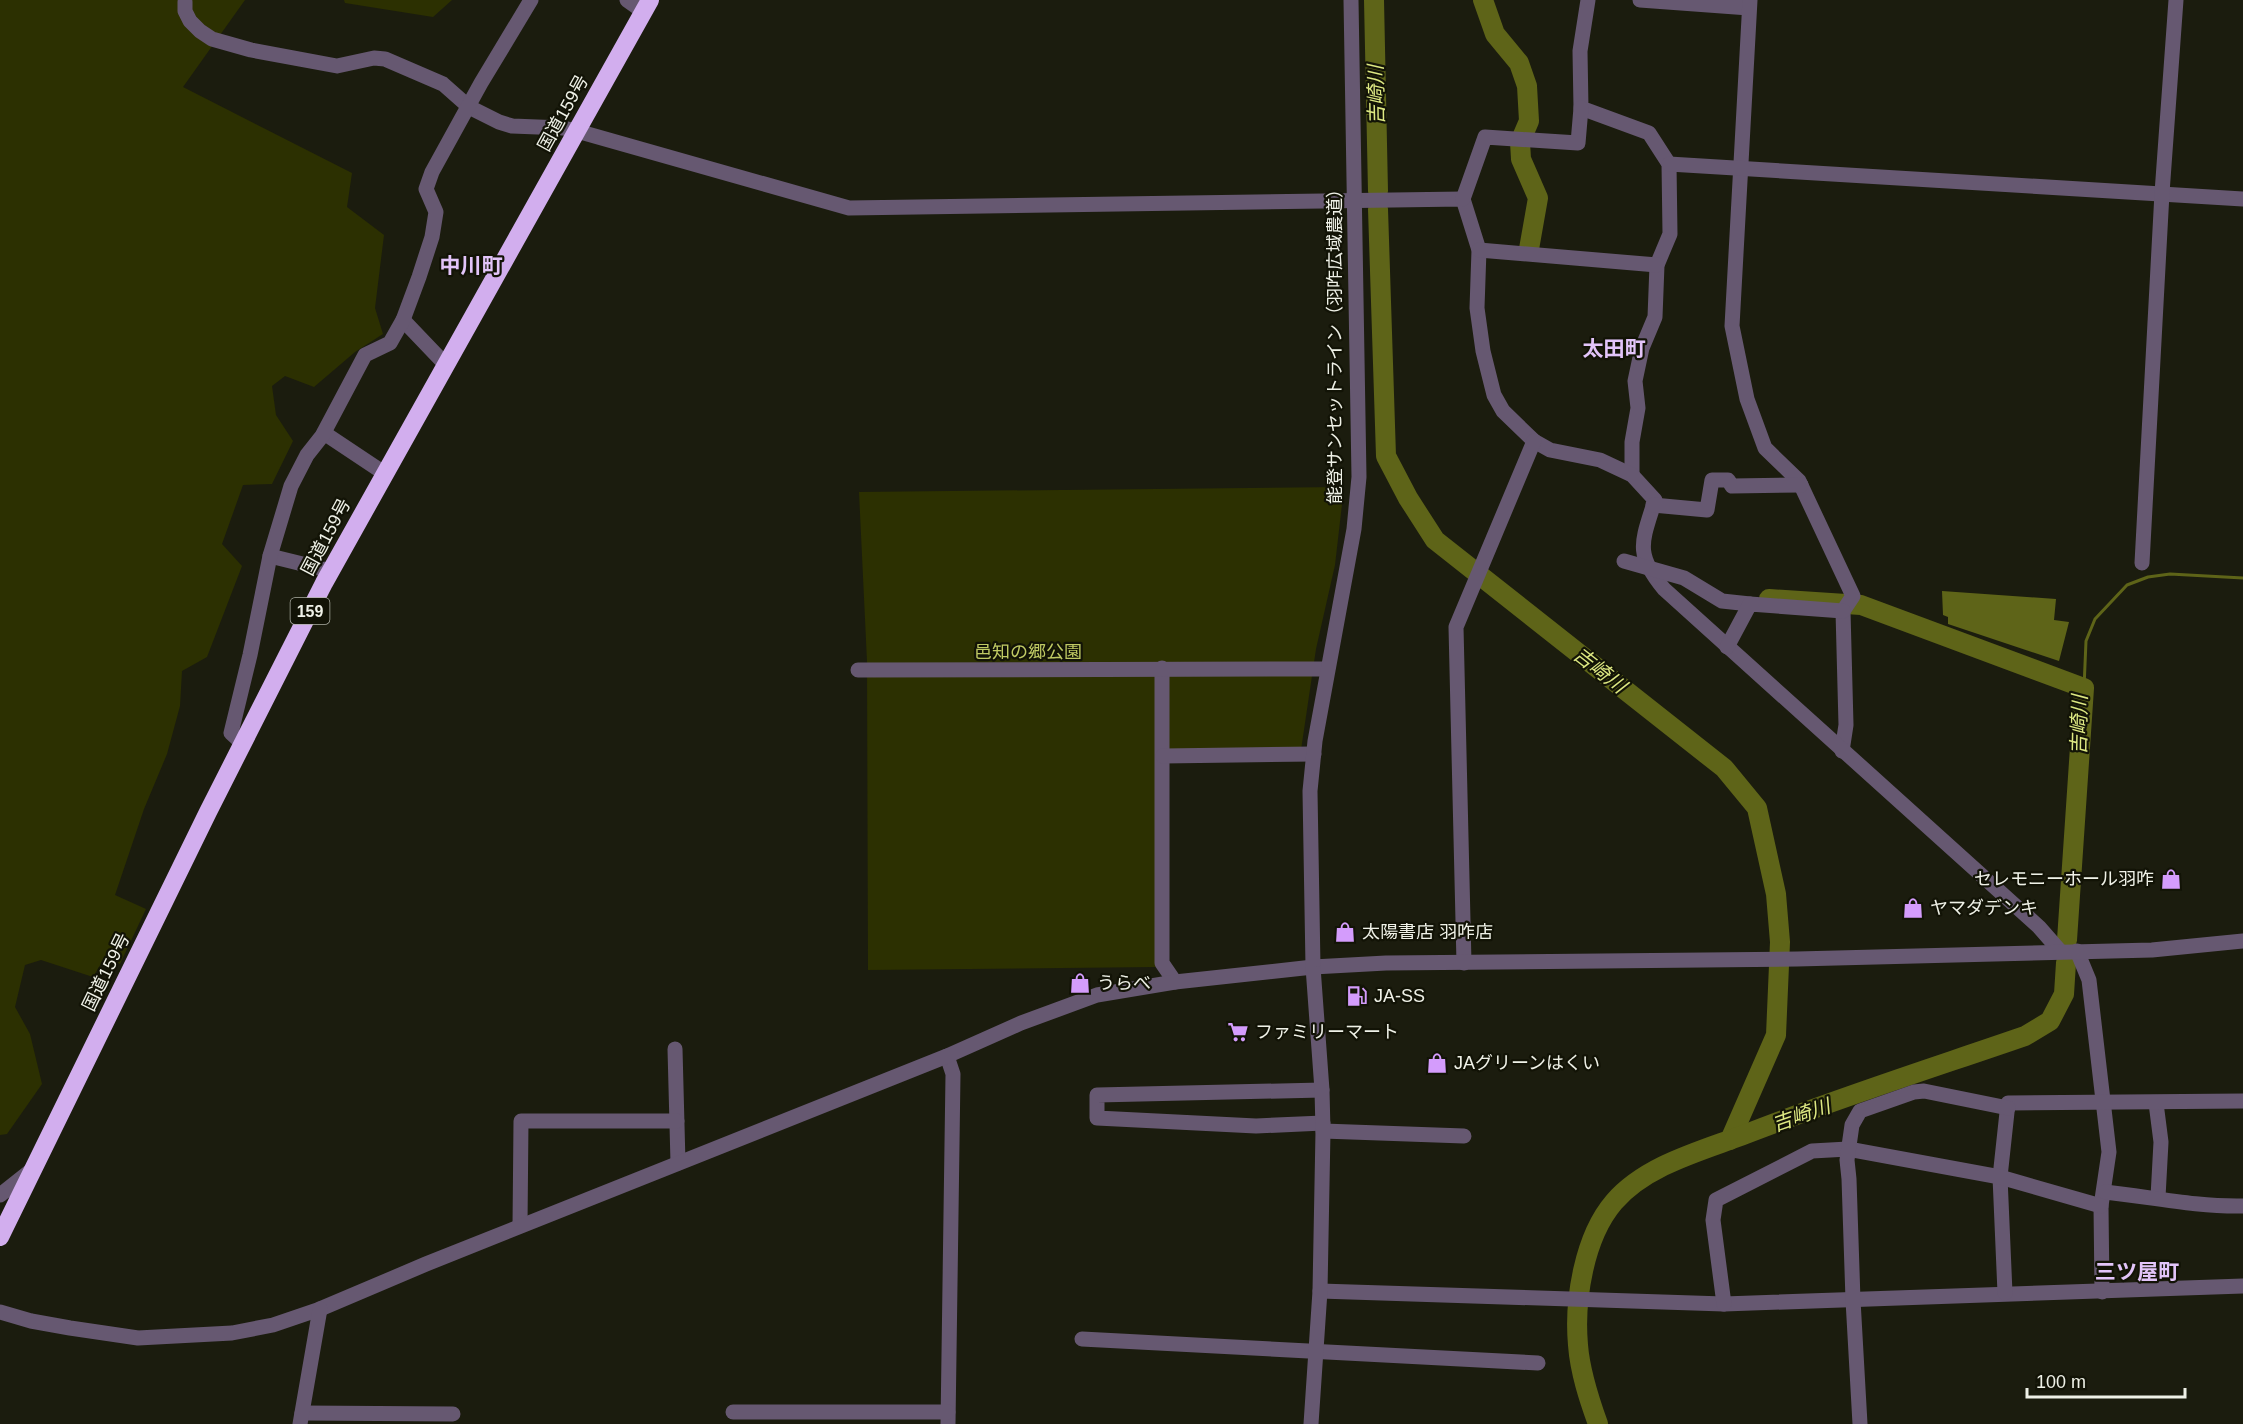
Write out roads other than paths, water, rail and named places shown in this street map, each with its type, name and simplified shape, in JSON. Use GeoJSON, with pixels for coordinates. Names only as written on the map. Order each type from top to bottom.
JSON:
{"type":"FeatureCollection","features":[{"type":"Feature","properties":{"kind":"highway","name":"国道159号"},"geometry":{"type":"LineString","coordinates":[[0,1237],[242,743],[330,571],[647,6]]}},
{"type":"Feature","properties":{"kind":"street"},"geometry":{"type":"LineString","coordinates":[[242,743],[231,733],[270,556],[291,486],[307,455],[324,433],[365,355],[390,343],[403,320],[432,237],[436,212],[426,189],[432,172],[481,83],[531,0]]}},
{"type":"Feature","properties":{"kind":"street"},"geometry":{"type":"LineString","coordinates":[[627,0],[647,6]]}},
{"type":"Feature","properties":{"kind":"street","name":"能登サンセットライン（羽咋広域農道）"},"geometry":{"type":"LineString","coordinates":[[1311,1424],[1320,1291],[1323,1127],[1313,967],[1310,791],[1327,669],[1352,540],[1359,477],[1351,0]]}},
{"type":"Feature","properties":{"kind":"street"},"geometry":{"type":"LineString","coordinates":[[1588,0],[1580,51],[1581,108],[1578,143],[1485,137],[1463,199],[1479,250],[1477,308],[1483,351],[1494,395],[1503,411],[1534,441],[1550,450],[1600,460],[1632,475],[1655,500],[1642,550],[1650,572],[1664,589],[2039,927],[2060,951]]}},
{"type":"Feature","properties":{"kind":"street"},"geometry":{"type":"LineString","coordinates":[[1640,0],[1750,4],[1732,326],[1747,399],[1765,448],[1801,485],[1853,596],[1846,606],[1846,725],[1842,751]]}},
{"type":"Feature","properties":{"kind":"street"},"geometry":{"type":"LineString","coordinates":[[2142,563],[2162,193],[2176,0]]}},
{"type":"Feature","properties":{"kind":"street"},"geometry":{"type":"LineString","coordinates":[[185,2],[185,11],[190,21],[212,39],[250,50],[337,66],[374,58],[385,59],[447,86],[469,107],[512,126],[562,128],[577,131],[849,208],[1463,199]]}},
{"type":"Feature","properties":{"kind":"street"},"geometry":{"type":"LineString","coordinates":[[1581,108],[1650,133],[1669,164],[1670,234],[1657,265],[1655,317],[1642,348],[1635,381],[1638,408],[1632,442],[1632,475]]}},
{"type":"Feature","properties":{"kind":"street"},"geometry":{"type":"LineString","coordinates":[[1669,164],[2243,199]]}},
{"type":"Feature","properties":{"kind":"street"},"geometry":{"type":"LineString","coordinates":[[1479,250],[1657,265]]}},
{"type":"Feature","properties":{"kind":"street"},"geometry":{"type":"LineString","coordinates":[[403,320],[446,365]]}},
{"type":"Feature","properties":{"kind":"street"},"geometry":{"type":"LineString","coordinates":[[324,433],[384,473]]}},
{"type":"Feature","properties":{"kind":"street"},"geometry":{"type":"LineString","coordinates":[[1464,963],[1456,627],[1534,441]]}},
{"type":"Feature","properties":{"kind":"street"},"geometry":{"type":"LineString","coordinates":[[1653,505],[1707,510],[1712,480],[1728,480],[1732,486],[1801,485]]}},
{"type":"Feature","properties":{"kind":"street"},"geometry":{"type":"LineString","coordinates":[[270,556],[330,571]]}},
{"type":"Feature","properties":{"kind":"street"},"geometry":{"type":"LineString","coordinates":[[1624,561],[1684,578],[1722,601],[1750,604],[1846,606]]}},
{"type":"Feature","properties":{"kind":"street"},"geometry":{"type":"LineString","coordinates":[[1727,646],[1750,604]]}},
{"type":"Feature","properties":{"kind":"street"},"geometry":{"type":"LineString","coordinates":[[1162,668],[1162,963],[1174,982]]}},
{"type":"Feature","properties":{"kind":"street"},"geometry":{"type":"LineString","coordinates":[[858,670],[1327,669]]}},
{"type":"Feature","properties":{"kind":"street"},"geometry":{"type":"LineString","coordinates":[[1163,756],[1314,754]]}},
{"type":"Feature","properties":{"kind":"street"},"geometry":{"type":"LineString","coordinates":[[0,1312],[61,1326],[138,1338],[232,1333],[273,1325],[320,1309],[947,1056],[1021,1023],[1097,995],[1174,982],[1313,967],[1386,963],[1766,960],[2152,950],[2243,941]]}},
{"type":"Feature","properties":{"kind":"street"},"geometry":{"type":"LineString","coordinates":[[2077,951],[2089,980],[2109,1152],[2103,1199],[2102,1292]]}},
{"type":"Feature","properties":{"kind":"street"},"geometry":{"type":"LineString","coordinates":[[675,1049],[678,1163]]}},
{"type":"Feature","properties":{"kind":"street"},"geometry":{"type":"LineString","coordinates":[[733,1412],[948,1418],[953,1074],[947,1056]]}},
{"type":"Feature","properties":{"kind":"street"},"geometry":{"type":"LineString","coordinates":[[1322,1090],[1097,1095],[1097,1118],[1323,1127],[1464,1136]]}},
{"type":"Feature","properties":{"kind":"street"},"geometry":{"type":"LineString","coordinates":[[1860,1424],[1852,1300],[1850,1179],[1847,1160],[1852,1125],[1860,1111],[1914,1092],[1924,1091],[2008,1108]]}},
{"type":"Feature","properties":{"kind":"street"},"geometry":{"type":"LineString","coordinates":[[2005,1293],[2000,1177],[2008,1103],[2243,1101]]}},
{"type":"Feature","properties":{"kind":"street"},"geometry":{"type":"LineString","coordinates":[[2156,1103],[2161,1142],[2158,1197]]}},
{"type":"Feature","properties":{"kind":"street"},"geometry":{"type":"LineString","coordinates":[[520,1227],[521,1121],[677,1122]]}},
{"type":"Feature","properties":{"kind":"street"},"geometry":{"type":"LineString","coordinates":[[1724,1304],[1713,1220],[1716,1200],[1812,1151],[1848,1149],[2103,1199],[2158,1197],[2194,1204],[2243,1206]]}},
{"type":"Feature","properties":{"kind":"street"},"geometry":{"type":"LineString","coordinates":[[0,1195],[33,1169]]}},
{"type":"Feature","properties":{"kind":"street"},"geometry":{"type":"LineString","coordinates":[[1320,1291],[1724,1304],[2243,1286]]}},
{"type":"Feature","properties":{"kind":"street"},"geometry":{"type":"LineString","coordinates":[[320,1309],[301,1418],[343,1419],[453,1414]]}},
{"type":"Feature","properties":{"kind":"street"},"geometry":{"type":"LineString","coordinates":[[1082,1340],[1538,1363]]}},
{"type":"Feature","properties":{"kind":"waterway","name":"吉崎川"},"geometry":{"type":"LineString","coordinates":[[1374,0],[1378,191]]}},
{"type":"Feature","properties":{"kind":"waterway","name":"吉崎川"},"geometry":{"type":"LineString","coordinates":[[1483,0],[1495,34],[1519,63],[1527,86],[1529,121],[1520,142],[1521,159],[1538,198],[1529,249]]}},
{"type":"Feature","properties":{"kind":"waterway","name":"吉崎川"},"geometry":{"type":"LineString","coordinates":[[1378,209],[1386,456],[1408,498],[1435,540],[1724,768],[1757,808],[1776,894],[1780,942],[1776,1035],[1730,1140]]}},
{"type":"Feature","properties":{"kind":"waterway"},"geometry":{"type":"LineString","coordinates":[[2084,688],[2086,641],[2095,619],[2127,585],[2148,577],[2170,574],[2243,578]]}},
{"type":"Feature","properties":{"kind":"waterway","name":"吉崎川"},"geometry":{"type":"LineString","coordinates":[[1769,599],[1861,605],[2084,688],[2067,940]]}},
{"type":"Feature","properties":{"kind":"waterway","name":"吉崎川"},"geometry":{"type":"LineString","coordinates":[[1598,1424],[1585,1385],[1579,1355],[1577,1327],[1580,1289],[1588,1251],[1595,1233],[1614,1202],[1627,1189],[1658,1169],[1693,1153],[2025,1036],[2050,1021],[2064,994],[2066,963]]}},
{"type":"Feature","properties":{"kind":"place","name":"セレモニーホール羽咋"},"geometry":{"type":"Point","coordinates":[2171,879]}},
{"type":"Feature","properties":{"kind":"place","name":"ヤマダデンキ"},"geometry":{"type":"Point","coordinates":[1913,908]}},
{"type":"Feature","properties":{"kind":"place","name":"太陽書店 羽咋店"},"geometry":{"type":"Point","coordinates":[1345,932]}},
{"type":"Feature","properties":{"kind":"place","name":"うらべ"},"geometry":{"type":"Point","coordinates":[1080,983]}},
{"type":"Feature","properties":{"kind":"place","name":"JA-SS"},"geometry":{"type":"Point","coordinates":[1357,996]}},
{"type":"Feature","properties":{"kind":"place","name":"ファミリーマート"},"geometry":{"type":"Point","coordinates":[1238,1032]}},
{"type":"Feature","properties":{"kind":"place","name":"JAグリーンはくい"},"geometry":{"type":"Point","coordinates":[1437,1063]}},
{"type":"Feature","properties":{"kind":"district","name":"中川町"},"geometry":{"type":"Point","coordinates":[471,266]}},
{"type":"Feature","properties":{"kind":"district","name":"太田町"},"geometry":{"type":"Point","coordinates":[1614,349]}},
{"type":"Feature","properties":{"kind":"district","name":"三ツ屋町"},"geometry":{"type":"Point","coordinates":[2137,1272]}},
{"type":"Feature","properties":{"kind":"park label","name":"邑知の郷公園"},"geometry":{"type":"Point","coordinates":[1028,652]}}]}
